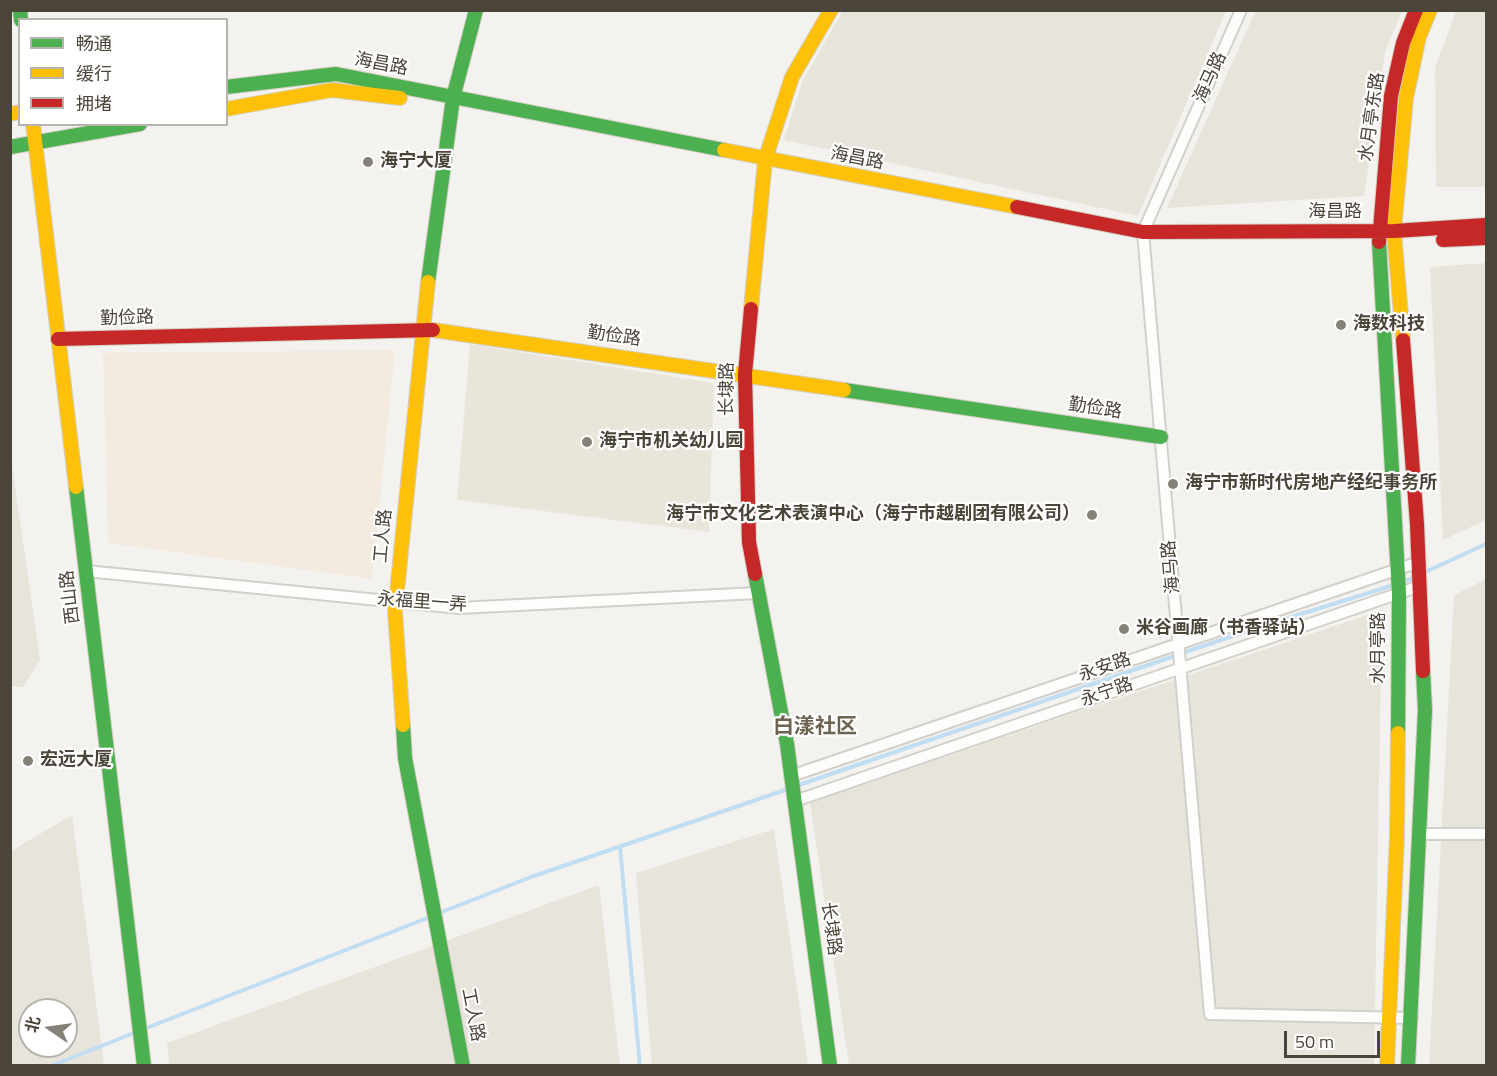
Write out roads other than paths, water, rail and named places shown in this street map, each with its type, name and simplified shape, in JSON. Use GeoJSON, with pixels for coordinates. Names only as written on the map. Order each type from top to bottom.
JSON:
{"type":"FeatureCollection","features":[{"type":"Feature","properties":{"kind":"main road","name":"工人路"},"geometry":{"type":"LineString","coordinates":[[463,1065],[405,758],[397,602],[422,328],[453,101],[476,10]]}},
{"type":"Feature","properties":{"kind":"main road","name":"长埭路"},"geometry":{"type":"LineString","coordinates":[[830,1065],[791,777],[749,542],[745,374],[764,164],[792,77],[831,10]]}},
{"type":"Feature","properties":{"kind":"main road","name":"水月亭东路"},"geometry":{"type":"LineString","coordinates":[[1378,237],[1390,96],[1403,43],[1416,10]]}},
{"type":"Feature","properties":{"kind":"main road","name":"水月亭东路"},"geometry":{"type":"LineString","coordinates":[[1420,589],[1395,237],[1406,98],[1419,37],[1430,10]]}},
{"type":"Feature","properties":{"kind":"main road","name":"海昌路"},"geometry":{"type":"LineString","coordinates":[[228,87],[336,74],[453,101],[764,164],[1143,235],[1486,238]]}},
{"type":"Feature","properties":{"kind":"main road","name":"海昌路"},"geometry":{"type":"LineString","coordinates":[[228,109],[332,90],[453,101]]}},
{"type":"Feature","properties":{"kind":"main road","name":"西山路"},"geometry":{"type":"LineString","coordinates":[[33,126],[144,1065]]}},
{"type":"Feature","properties":{"kind":"main road"},"geometry":{"type":"LineString","coordinates":[[10,147],[129,126]]}},
{"type":"Feature","properties":{"kind":"main road","name":"海昌路"},"geometry":{"type":"LineString","coordinates":[[1395,237],[1486,225]]}},
{"type":"Feature","properties":{"kind":"main road","name":"水月亭路"},"geometry":{"type":"LineString","coordinates":[[1378,237],[1399,591],[1397,835],[1387,1065]]}},
{"type":"Feature","properties":{"kind":"main road","name":"勤俭路"},"geometry":{"type":"LineString","coordinates":[[58,339],[422,328],[1161,437]]}},
{"type":"Feature","properties":{"kind":"main road"},"geometry":{"type":"LineString","coordinates":[[1408,1065],[1425,710],[1420,589]]}},
{"type":"Feature","properties":{"kind":"street","name":"海马路"},"geometry":{"type":"LineString","coordinates":[[1241,10],[1143,235],[1210,1014],[1412,1018]]}},
{"type":"Feature","properties":{"kind":"street","name":"永安路"},"geometry":{"type":"LineString","coordinates":[[791,777],[1179,645],[1397,569],[1419,559]]}},
{"type":"Feature","properties":{"kind":"street","name":"永福里一弄"},"geometry":{"type":"LineString","coordinates":[[86,571],[459,608],[758,592]]}},
{"type":"Feature","properties":{"kind":"street","name":"永宁路"},"geometry":{"type":"LineString","coordinates":[[794,799],[1180,664],[1399,591],[1420,589]]}},
{"type":"Feature","properties":{"kind":"street"},"geometry":{"type":"LineString","coordinates":[[1420,834],[1486,834]]}},
{"type":"Feature","properties":{"kind":"waterway"},"geometry":{"type":"LineString","coordinates":[[1423,573],[1486,544]]}},
{"type":"Feature","properties":{"kind":"waterway"},"geometry":{"type":"LineString","coordinates":[[1401,582],[1417,577]]}},
{"type":"Feature","properties":{"kind":"waterway"},"geometry":{"type":"LineString","coordinates":[[796,786],[1253,629],[1394,585]]}},
{"type":"Feature","properties":{"kind":"waterway"},"geometry":{"type":"LineString","coordinates":[[437,914],[531,877],[788,789]]}},
{"type":"Feature","properties":{"kind":"waterway"},"geometry":{"type":"LineString","coordinates":[[620,846],[640,1066]]}},
{"type":"Feature","properties":{"kind":"waterway"},"geometry":{"type":"LineString","coordinates":[[144,1029],[430,917]]}},
{"type":"Feature","properties":{"kind":"waterway"},"geometry":{"type":"LineString","coordinates":[[51,1066],[134,1033]]}},
{"type":"Feature","properties":{"kind":"place","name":"海宁大厦"},"geometry":{"type":"Point","coordinates":[368,162]}},
{"type":"Feature","properties":{"kind":"place","name":"海数科技"},"geometry":{"type":"Point","coordinates":[1341,325]}},
{"type":"Feature","properties":{"kind":"place","name":"海宁市机关幼儿园"},"geometry":{"type":"Point","coordinates":[587,442]}},
{"type":"Feature","properties":{"kind":"place","name":"海宁市新时代房地产经纪事务所"},"geometry":{"type":"Point","coordinates":[1173,484]}},
{"type":"Feature","properties":{"kind":"place","name":"海宁市文化艺术表演中心（海宁市越剧团有限公司）"},"geometry":{"type":"Point","coordinates":[1092,515]}},
{"type":"Feature","properties":{"kind":"place","name":"米谷画廊（书香驿站）"},"geometry":{"type":"Point","coordinates":[1124,629]}},
{"type":"Feature","properties":{"kind":"place","name":"宏远大厦"},"geometry":{"type":"Point","coordinates":[28,761]}},
{"type":"Feature","properties":{"kind":"district","name":"白漾社区"},"geometry":{"type":"Point","coordinates":[815,728]}}]}
